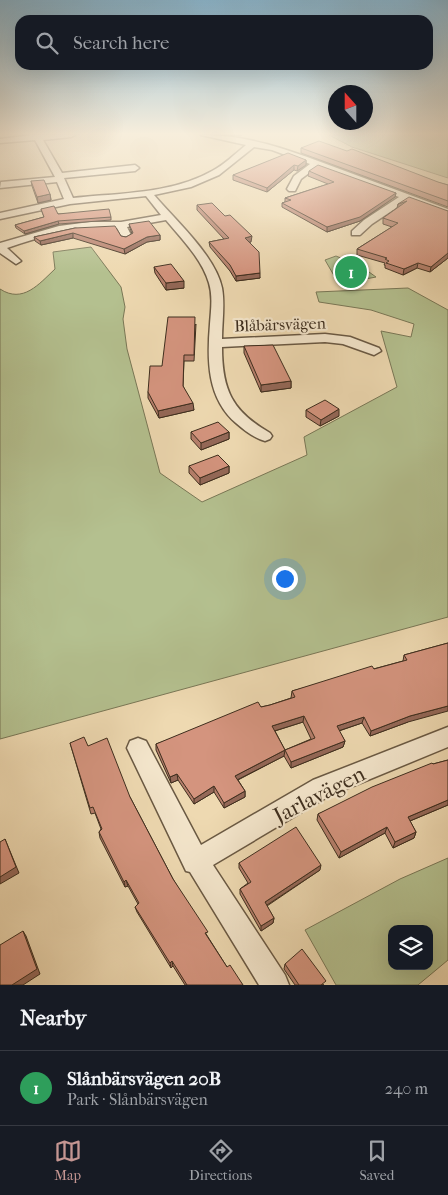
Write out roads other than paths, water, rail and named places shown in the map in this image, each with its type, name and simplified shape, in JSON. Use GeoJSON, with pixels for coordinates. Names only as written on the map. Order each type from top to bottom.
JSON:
{"type":"FeatureCollection","features":[{"type":"Feature","properties":{"kind":"street"},"geometry":{"type":"LineString","coordinates":[[1,185],[31,181]]}},
{"type":"Feature","properties":{"kind":"street"},"geometry":{"type":"LineString","coordinates":[[62,181],[70,202]]}},
{"type":"Feature","properties":{"kind":"street"},"geometry":{"type":"LineString","coordinates":[[0,216],[70,202],[148,193],[176,188],[196,181]]}},
{"type":"Feature","properties":{"kind":"street"},"geometry":{"type":"LineString","coordinates":[[292,189],[296,181]]}},
{"type":"Feature","properties":{"kind":"street"},"geometry":{"type":"LineString","coordinates":[[362,181],[448,212]]}},
{"type":"Feature","properties":{"kind":"street","name":"Blåbärsvägen"},"geometry":{"type":"LineString","coordinates":[[148,193],[199,256],[213,279],[218,294],[214,368],[220,391],[231,411],[246,426],[265,436]]}},
{"type":"Feature","properties":{"kind":"street"},"geometry":{"type":"LineString","coordinates":[[356,233],[368,222],[405,198]]}},
{"type":"Feature","properties":{"kind":"street"},"geometry":{"type":"LineString","coordinates":[[0,247],[64,228],[90,224],[121,225],[167,217]]}},
{"type":"Feature","properties":{"kind":"street"},"geometry":{"type":"LineString","coordinates":[[121,225],[127,237]]}},
{"type":"Feature","properties":{"kind":"street"},"geometry":{"type":"LineString","coordinates":[[0,247],[16,261]]}},
{"type":"Feature","properties":{"kind":"street","name":"Blåbärsvägen"},"geometry":{"type":"LineString","coordinates":[[214,343],[325,338],[345,340],[374,351]]}},
{"type":"Feature","properties":{"kind":"street","name":"Jarlavägen"},"geometry":{"type":"LineString","coordinates":[[195,862],[321,788],[448,738]]}},
{"type":"Feature","properties":{"kind":"street"},"geometry":{"type":"LineString","coordinates":[[138,748],[163,803],[195,862],[275,985]]}},
{"type":"Feature","properties":{"kind":"place","name":"Slånbärsvägen 20B"},"geometry":{"type":"Point","coordinates":[351,272]}}]}
